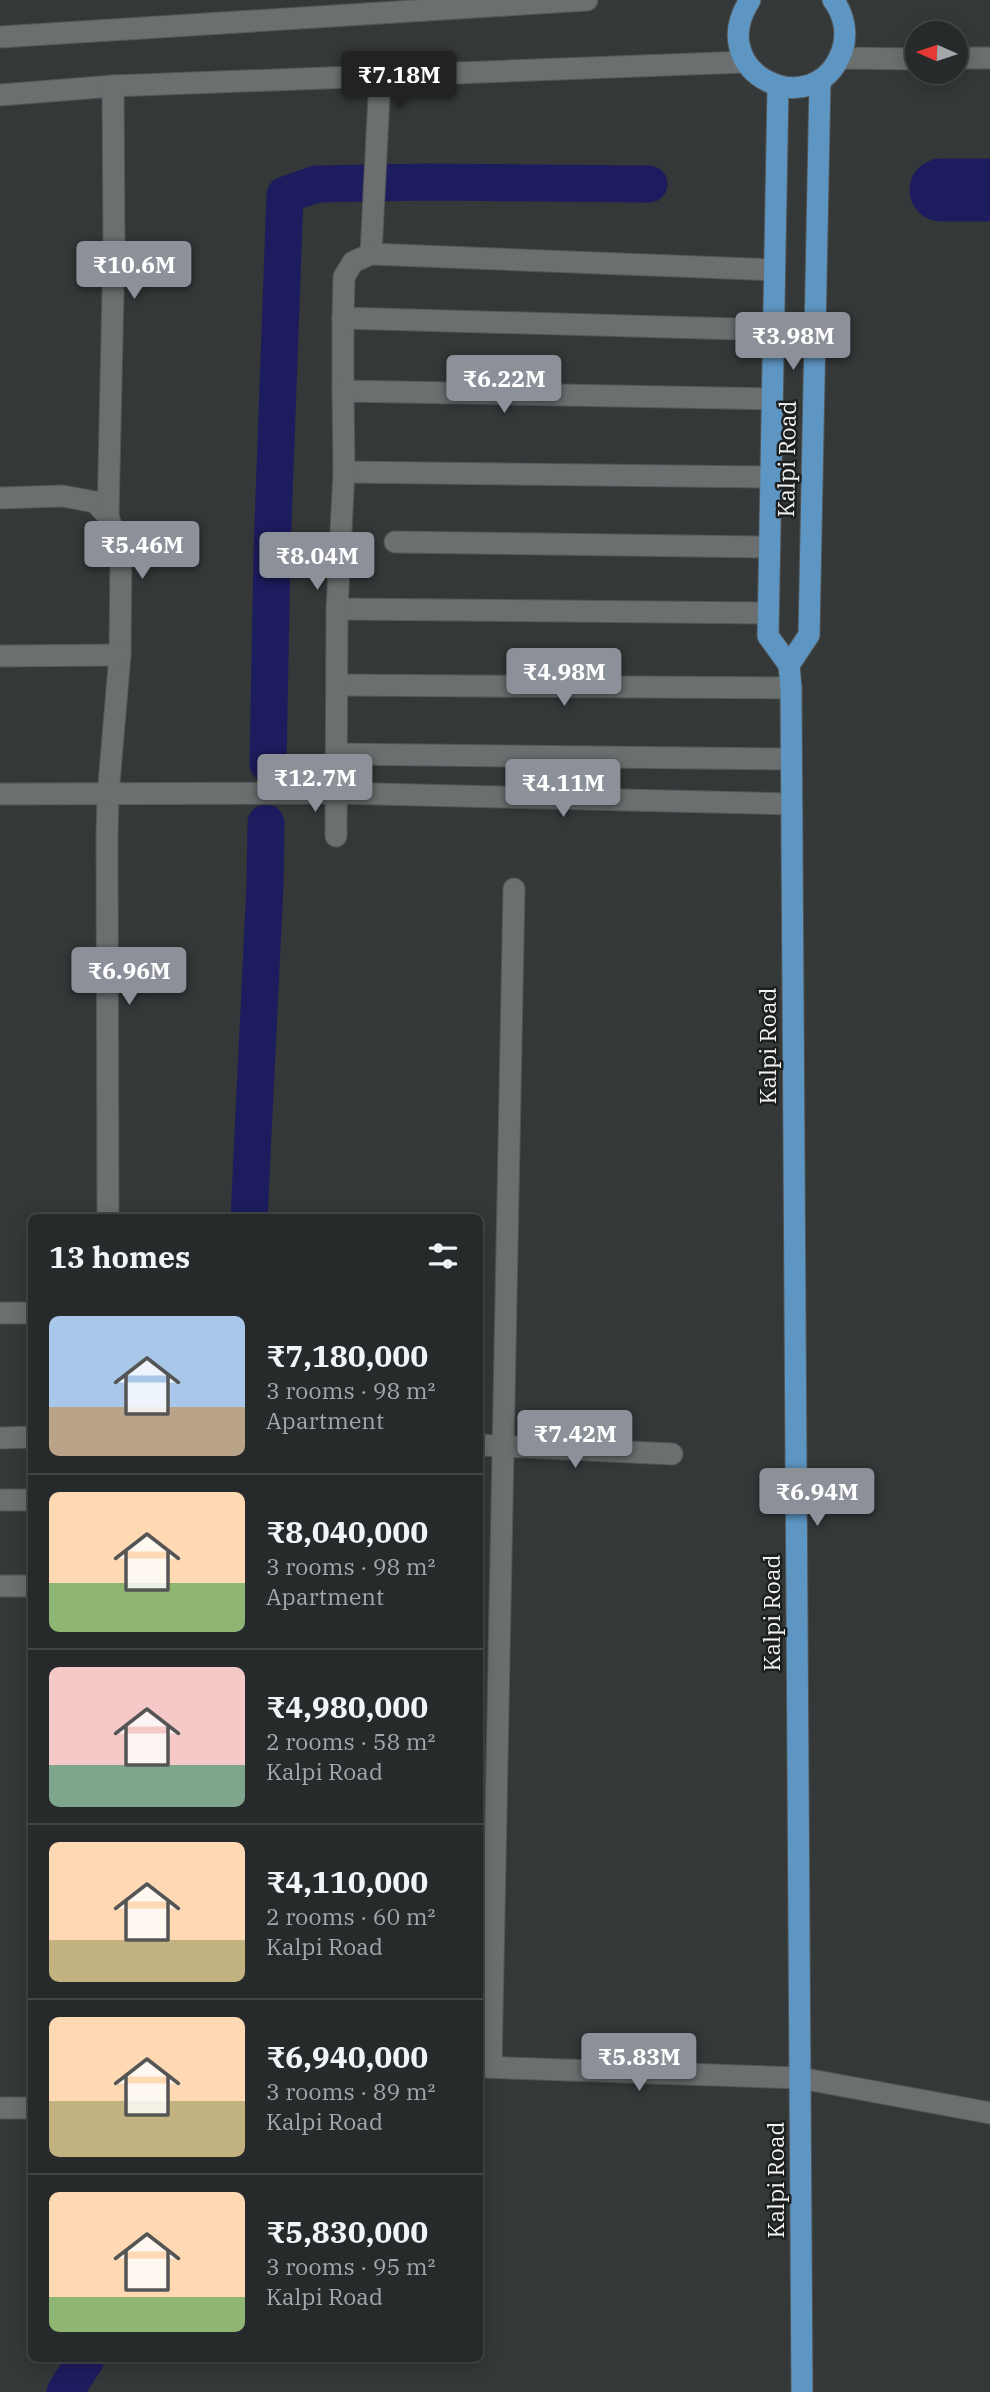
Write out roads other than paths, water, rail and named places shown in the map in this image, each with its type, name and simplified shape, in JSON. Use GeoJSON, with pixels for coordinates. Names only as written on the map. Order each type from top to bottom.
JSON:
{"type":"FeatureCollection","features":[{"type":"Feature","properties":{"kind":"main road"},"geometry":{"type":"LineString","coordinates":[[750,0],[738,24],[740,50],[745,62],[765,81],[792,88],[820,80],[839,58],[845,30],[842,16],[833,0]]}},
{"type":"Feature","properties":{"kind":"main road","name":"Kalpi Road"},"geometry":{"type":"LineString","coordinates":[[789,665],[809,635],[820,80]]}},
{"type":"Feature","properties":{"kind":"main road","name":"Kalpi Road"},"geometry":{"type":"LineString","coordinates":[[778,86],[768,636],[789,665],[791,688],[802,2392]]}},
{"type":"Feature","properties":{"kind":"street"},"geometry":{"type":"LineString","coordinates":[[0,37],[587,0]]}},
{"type":"Feature","properties":{"kind":"street"},"geometry":{"type":"LineString","coordinates":[[839,58],[905,59]]}},
{"type":"Feature","properties":{"kind":"street"},"geometry":{"type":"LineString","coordinates":[[968,58],[990,58]]}},
{"type":"Feature","properties":{"kind":"street"},"geometry":{"type":"LineString","coordinates":[[0,95],[113,86],[745,62]]}},
{"type":"Feature","properties":{"kind":"street"},"geometry":{"type":"LineString","coordinates":[[370,254],[380,76]]}},
{"type":"Feature","properties":{"kind":"street"},"geometry":{"type":"LineString","coordinates":[[108,1214],[108,795],[120,655],[121,555],[108,516],[114,247],[113,86]]}},
{"type":"Feature","properties":{"kind":"street"},"geometry":{"type":"LineString","coordinates":[[336,836],[337,609],[344,472],[342,318],[344,276],[353,262],[370,254],[774,270]]}},
{"type":"Feature","properties":{"kind":"street"},"geometry":{"type":"LineString","coordinates":[[342,318],[773,330]]}},
{"type":"Feature","properties":{"kind":"street"},"geometry":{"type":"LineString","coordinates":[[343,391],[772,399]]}},
{"type":"Feature","properties":{"kind":"street"},"geometry":{"type":"LineString","coordinates":[[344,472],[770,477]]}},
{"type":"Feature","properties":{"kind":"street"},"geometry":{"type":"LineString","coordinates":[[0,498],[63,496],[95,502],[108,516]]}},
{"type":"Feature","properties":{"kind":"street"},"geometry":{"type":"LineString","coordinates":[[395,542],[770,547]]}},
{"type":"Feature","properties":{"kind":"street"},"geometry":{"type":"LineString","coordinates":[[337,609],[768,613]]}},
{"type":"Feature","properties":{"kind":"street"},"geometry":{"type":"LineString","coordinates":[[0,656],[120,655]]}},
{"type":"Feature","properties":{"kind":"street"},"geometry":{"type":"LineString","coordinates":[[337,685],[791,688]]}},
{"type":"Feature","properties":{"kind":"street"},"geometry":{"type":"LineString","coordinates":[[336,754],[791,759]]}},
{"type":"Feature","properties":{"kind":"street"},"geometry":{"type":"LineString","coordinates":[[0,794],[337,793],[791,804]]}},
{"type":"Feature","properties":{"kind":"street"},"geometry":{"type":"LineString","coordinates":[[514,889],[503,1446],[485,2067],[800,2078],[990,2113]]}},
{"type":"Feature","properties":{"kind":"street"},"geometry":{"type":"LineString","coordinates":[[0,1313],[28,1312]]}},
{"type":"Feature","properties":{"kind":"street"},"geometry":{"type":"LineString","coordinates":[[0,1438],[28,1437]]}},
{"type":"Feature","properties":{"kind":"street"},"geometry":{"type":"LineString","coordinates":[[483,1445],[672,1454]]}},
{"type":"Feature","properties":{"kind":"street"},"geometry":{"type":"LineString","coordinates":[[0,1500],[28,1500]]}},
{"type":"Feature","properties":{"kind":"street"},"geometry":{"type":"LineString","coordinates":[[0,1586],[28,1586]]}},
{"type":"Feature","properties":{"kind":"street"},"geometry":{"type":"LineString","coordinates":[[0,2108],[28,2108]]}},
{"type":"Feature","properties":{"kind":"waterway"},"geometry":{"type":"LineString","coordinates":[[268,764],[272,552],[285,195],[316,184],[649,184]]}},
{"type":"Feature","properties":{"kind":"waterway"},"geometry":{"type":"LineString","coordinates":[[941,190],[990,190]]}},
{"type":"Feature","properties":{"kind":"waterway"},"geometry":{"type":"LineString","coordinates":[[249,1214],[266,823]]}},
{"type":"Feature","properties":{"kind":"waterway"},"geometry":{"type":"LineString","coordinates":[[65,2392],[84,2362]]}}]}
